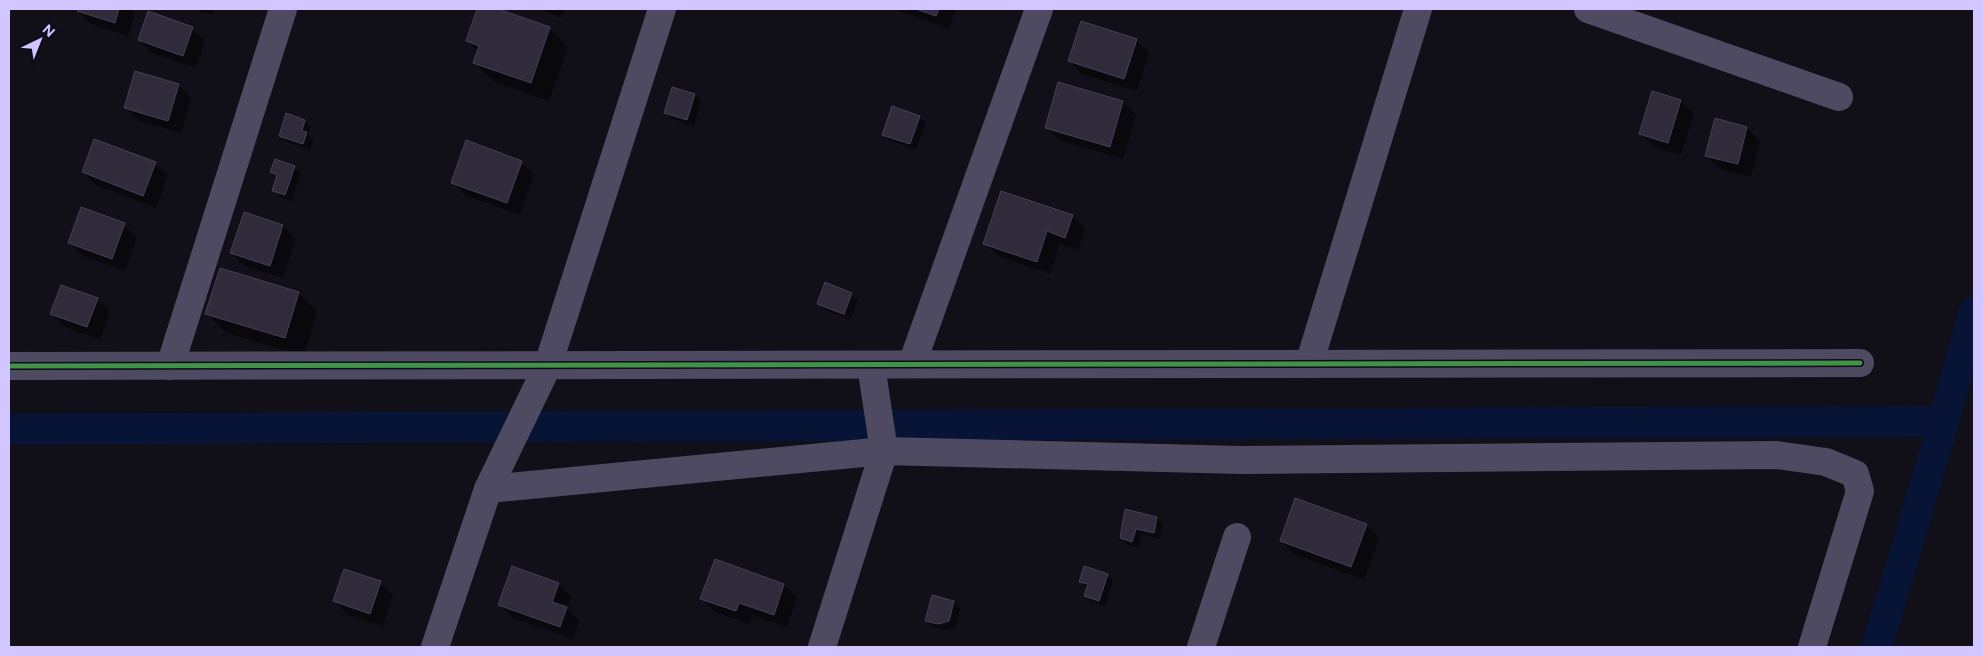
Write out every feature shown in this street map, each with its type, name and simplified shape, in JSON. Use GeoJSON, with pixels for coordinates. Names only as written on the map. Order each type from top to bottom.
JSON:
{"type":"FeatureCollection","features":[{"type":"Feature","properties":{"kind":"street"},"geometry":{"type":"LineString","coordinates":[[170,366],[283,9]]}},
{"type":"Feature","properties":{"kind":"street"},"geometry":{"type":"LineString","coordinates":[[435,647],[488,489],[548,365],[662,9]]}},
{"type":"Feature","properties":{"kind":"street"},"geometry":{"type":"LineString","coordinates":[[912,364],[1039,9]]}},
{"type":"Feature","properties":{"kind":"street"},"geometry":{"type":"LineString","coordinates":[[1309,364],[1418,9]]}},
{"type":"Feature","properties":{"kind":"street"},"geometry":{"type":"LineString","coordinates":[[1588,9],[1839,97]]}},
{"type":"Feature","properties":{"kind":"street"},"geometry":{"type":"LineString","coordinates":[[9,366],[1860,363]]}},
{"type":"Feature","properties":{"kind":"street"},"geometry":{"type":"LineString","coordinates":[[822,647],[884,451],[871,365]]}},
{"type":"Feature","properties":{"kind":"street"},"geometry":{"type":"LineString","coordinates":[[488,489],[884,451],[1241,460],[1777,455],[1826,462],[1855,474],[1860,491],[1812,647]]}},
{"type":"Feature","properties":{"kind":"street"},"geometry":{"type":"LineString","coordinates":[[1201,647],[1237,537]]}},
{"type":"Feature","properties":{"kind":"building"},"geometry":{"type":"Polygon","coordinates":[[[78,9],[119,9],[115,23],[77,11],[78,9]]]}},
{"type":"Feature","properties":{"kind":"building"},"geometry":{"type":"Polygon","coordinates":[[[477,9],[498,9],[550,27],[531,83],[473,63],[479,46],[466,41],[477,9]]]}},
{"type":"Feature","properties":{"kind":"building"},"geometry":{"type":"Polygon","coordinates":[[[916,9],[939,9],[936,16],[916,9]]]}},
{"type":"Feature","properties":{"kind":"building"},"geometry":{"type":"Polygon","coordinates":[[[148,11],[193,27],[183,56],[138,40],[148,11]]]}},
{"type":"Feature","properties":{"kind":"building"},"geometry":{"type":"Polygon","coordinates":[[[1081,21],[1137,39],[1124,79],[1068,61],[1081,21]]]}},
{"type":"Feature","properties":{"kind":"building"},"geometry":{"type":"Polygon","coordinates":[[[135,71],[179,84],[168,121],[124,108],[135,71]]]}},
{"type":"Feature","properties":{"kind":"building"},"geometry":{"type":"Polygon","coordinates":[[[1058,82],[1123,101],[1110,147],[1045,128],[1058,82]]]}},
{"type":"Feature","properties":{"kind":"building"},"geometry":{"type":"Polygon","coordinates":[[[672,87],[695,94],[687,120],[664,113],[672,87]]]}},
{"type":"Feature","properties":{"kind":"building"},"geometry":{"type":"Polygon","coordinates":[[[1652,91],[1681,100],[1668,143],[1639,134],[1652,91]]]}},
{"type":"Feature","properties":{"kind":"building"},"geometry":{"type":"Polygon","coordinates":[[[892,106],[920,116],[910,144],[882,135],[892,106]]]}},
{"type":"Feature","properties":{"kind":"building"},"geometry":{"type":"Polygon","coordinates":[[[286,113],[305,120],[302,131],[307,132],[303,144],[279,136],[286,113]]]}},
{"type":"Feature","properties":{"kind":"building"},"geometry":{"type":"Polygon","coordinates":[[[1715,118],[1747,127],[1738,164],[1705,156],[1715,118]]]}},
{"type":"Feature","properties":{"kind":"building"},"geometry":{"type":"Polygon","coordinates":[[[94,139],[156,162],[143,196],[82,172],[94,139]]]}},
{"type":"Feature","properties":{"kind":"building"},"geometry":{"type":"Polygon","coordinates":[[[466,140],[522,161],[507,203],[451,183],[466,140]]]}},
{"type":"Feature","properties":{"kind":"building"},"geometry":{"type":"Polygon","coordinates":[[[275,159],[295,166],[285,195],[272,191],[277,175],[270,172],[275,159]]]}},
{"type":"Feature","properties":{"kind":"building"},"geometry":{"type":"Polygon","coordinates":[[[1001,191],[1073,215],[1065,238],[1047,231],[1037,262],[983,244],[1001,191]]]}},
{"type":"Feature","properties":{"kind":"building"},"geometry":{"type":"Polygon","coordinates":[[[81,207],[125,223],[112,259],[68,243],[81,207]]]}},
{"type":"Feature","properties":{"kind":"building"},"geometry":{"type":"Polygon","coordinates":[[[244,212],[283,225],[270,266],[230,253],[244,212]]]}},
{"type":"Feature","properties":{"kind":"building"},"geometry":{"type":"Polygon","coordinates":[[[220,268],[299,292],[285,338],[205,314],[220,268]]]}},
{"type":"Feature","properties":{"kind":"building"},"geometry":{"type":"Polygon","coordinates":[[[825,282],[852,293],[844,314],[817,304],[825,282]]]}},
{"type":"Feature","properties":{"kind":"building"},"geometry":{"type":"Polygon","coordinates":[[[61,285],[98,298],[87,327],[50,314],[61,285]]]}},
{"type":"Feature","properties":{"kind":"building"},"geometry":{"type":"Polygon","coordinates":[[[1295,498],[1367,524],[1351,567],[1280,541],[1295,498]]]}},
{"type":"Feature","properties":{"kind":"building"},"geometry":{"type":"Polygon","coordinates":[[[1125,509],[1157,517],[1154,533],[1136,529],[1132,542],[1120,538],[1125,509]]]}},
{"type":"Feature","properties":{"kind":"building"},"geometry":{"type":"Polygon","coordinates":[[[715,559],[784,584],[774,615],[739,603],[736,611],[700,599],[715,559]]]}},
{"type":"Feature","properties":{"kind":"building"},"geometry":{"type":"Polygon","coordinates":[[[512,566],[559,583],[552,602],[567,607],[560,627],[498,605],[512,566]]]}},
{"type":"Feature","properties":{"kind":"building"},"geometry":{"type":"Polygon","coordinates":[[[1084,566],[1108,574],[1099,601],[1084,596],[1088,584],[1079,582],[1084,566]]]}},
{"type":"Feature","properties":{"kind":"building"},"geometry":{"type":"Polygon","coordinates":[[[344,569],[381,581],[370,614],[333,601],[344,569]]]}},
{"type":"Feature","properties":{"kind":"building"},"geometry":{"type":"Polygon","coordinates":[[[932,595],[954,601],[949,621],[938,624],[925,621],[932,595]]]}},
{"type":"Feature","properties":{"kind":"waterway"},"geometry":{"type":"LineString","coordinates":[[1877,647],[1974,312]]}},
{"type":"Feature","properties":{"kind":"waterway"},"geometry":{"type":"LineString","coordinates":[[9,429],[1944,421]]}},
{"type":"Feature","properties":{"kind":"cycle path"},"geometry":{"type":"LineString","coordinates":[[9,366],[1860,363]]}}]}
